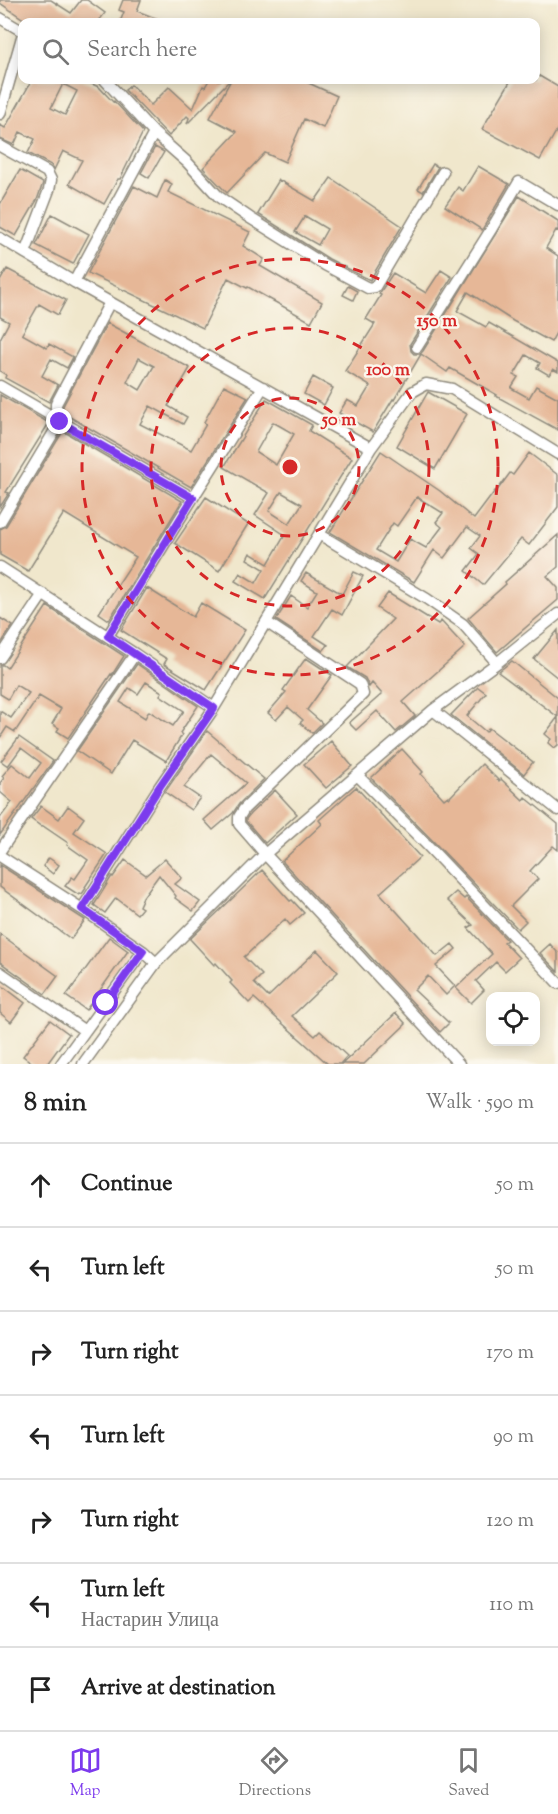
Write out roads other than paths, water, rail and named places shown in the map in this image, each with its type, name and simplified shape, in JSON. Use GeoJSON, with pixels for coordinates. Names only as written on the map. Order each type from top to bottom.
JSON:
{"type":"FeatureCollection","features":[{"type":"Feature","properties":{"kind":"street"},"geometry":{"type":"LineString","coordinates":[[0,18],[18,29]]}},
{"type":"Feature","properties":{"kind":"street"},"geometry":{"type":"LineString","coordinates":[[0,114],[18,51]]}},
{"type":"Feature","properties":{"kind":"street"},"geometry":{"type":"LineString","coordinates":[[109,84],[154,133],[188,162],[219,197],[325,265],[368,288],[375,287],[443,172]]}},
{"type":"Feature","properties":{"kind":"street"},"geometry":{"type":"LineString","coordinates":[[74,282],[154,133]]}},
{"type":"Feature","properties":{"kind":"street"},"geometry":{"type":"LineString","coordinates":[[0,146],[47,172],[51,180],[50,190],[25,253]]}},
{"type":"Feature","properties":{"kind":"street"},"geometry":{"type":"LineString","coordinates":[[417,346],[519,182],[558,205]]}},
{"type":"Feature","properties":{"kind":"street"},"geometry":{"type":"LineString","coordinates":[[0,238],[74,282],[371,447]]}},
{"type":"Feature","properties":{"kind":"street"},"geometry":{"type":"LineString","coordinates":[[0,522],[58,420],[56,404],[110,302]]}},
{"type":"Feature","properties":{"kind":"street"},"geometry":{"type":"LineString","coordinates":[[82,909],[160,786],[214,708],[371,447],[412,392],[426,384],[452,389],[558,454]]}},
{"type":"Feature","properties":{"kind":"street"},"geometry":{"type":"LineString","coordinates":[[0,386],[193,498]]}},
{"type":"Feature","properties":{"kind":"street"},"geometry":{"type":"LineString","coordinates":[[108,636],[263,387]]}},
{"type":"Feature","properties":{"kind":"street"},"geometry":{"type":"LineString","coordinates":[[319,534],[427,599],[463,624],[497,663]]}},
{"type":"Feature","properties":{"kind":"street"},"geometry":{"type":"LineString","coordinates":[[0,567],[108,636],[214,708]]}},
{"type":"Feature","properties":{"kind":"street"},"geometry":{"type":"LineString","coordinates":[[0,658],[43,594]]}},
{"type":"Feature","properties":{"kind":"street"},"geometry":{"type":"LineString","coordinates":[[83,1064],[156,963],[265,854],[433,710],[558,614]]}},
{"type":"Feature","properties":{"kind":"street"},"geometry":{"type":"LineString","coordinates":[[266,622],[360,684],[363,694],[244,809],[239,817],[239,824],[459,1064]]}},
{"type":"Feature","properties":{"kind":"street"},"geometry":{"type":"LineString","coordinates":[[0,851],[135,654]]}},
{"type":"Feature","properties":{"kind":"street"},"geometry":{"type":"LineString","coordinates":[[433,710],[558,810]]}},
{"type":"Feature","properties":{"kind":"street"},"geometry":{"type":"LineString","coordinates":[[357,775],[558,983]]}},
{"type":"Feature","properties":{"kind":"street"},"geometry":{"type":"LineString","coordinates":[[0,856],[82,909],[143,951],[156,963]]}},
{"type":"Feature","properties":{"kind":"street"},"geometry":{"type":"LineString","coordinates":[[61,1064],[143,951]]}},
{"type":"Feature","properties":{"kind":"street"},"geometry":{"type":"LineString","coordinates":[[0,972],[85,1031]]}}]}
